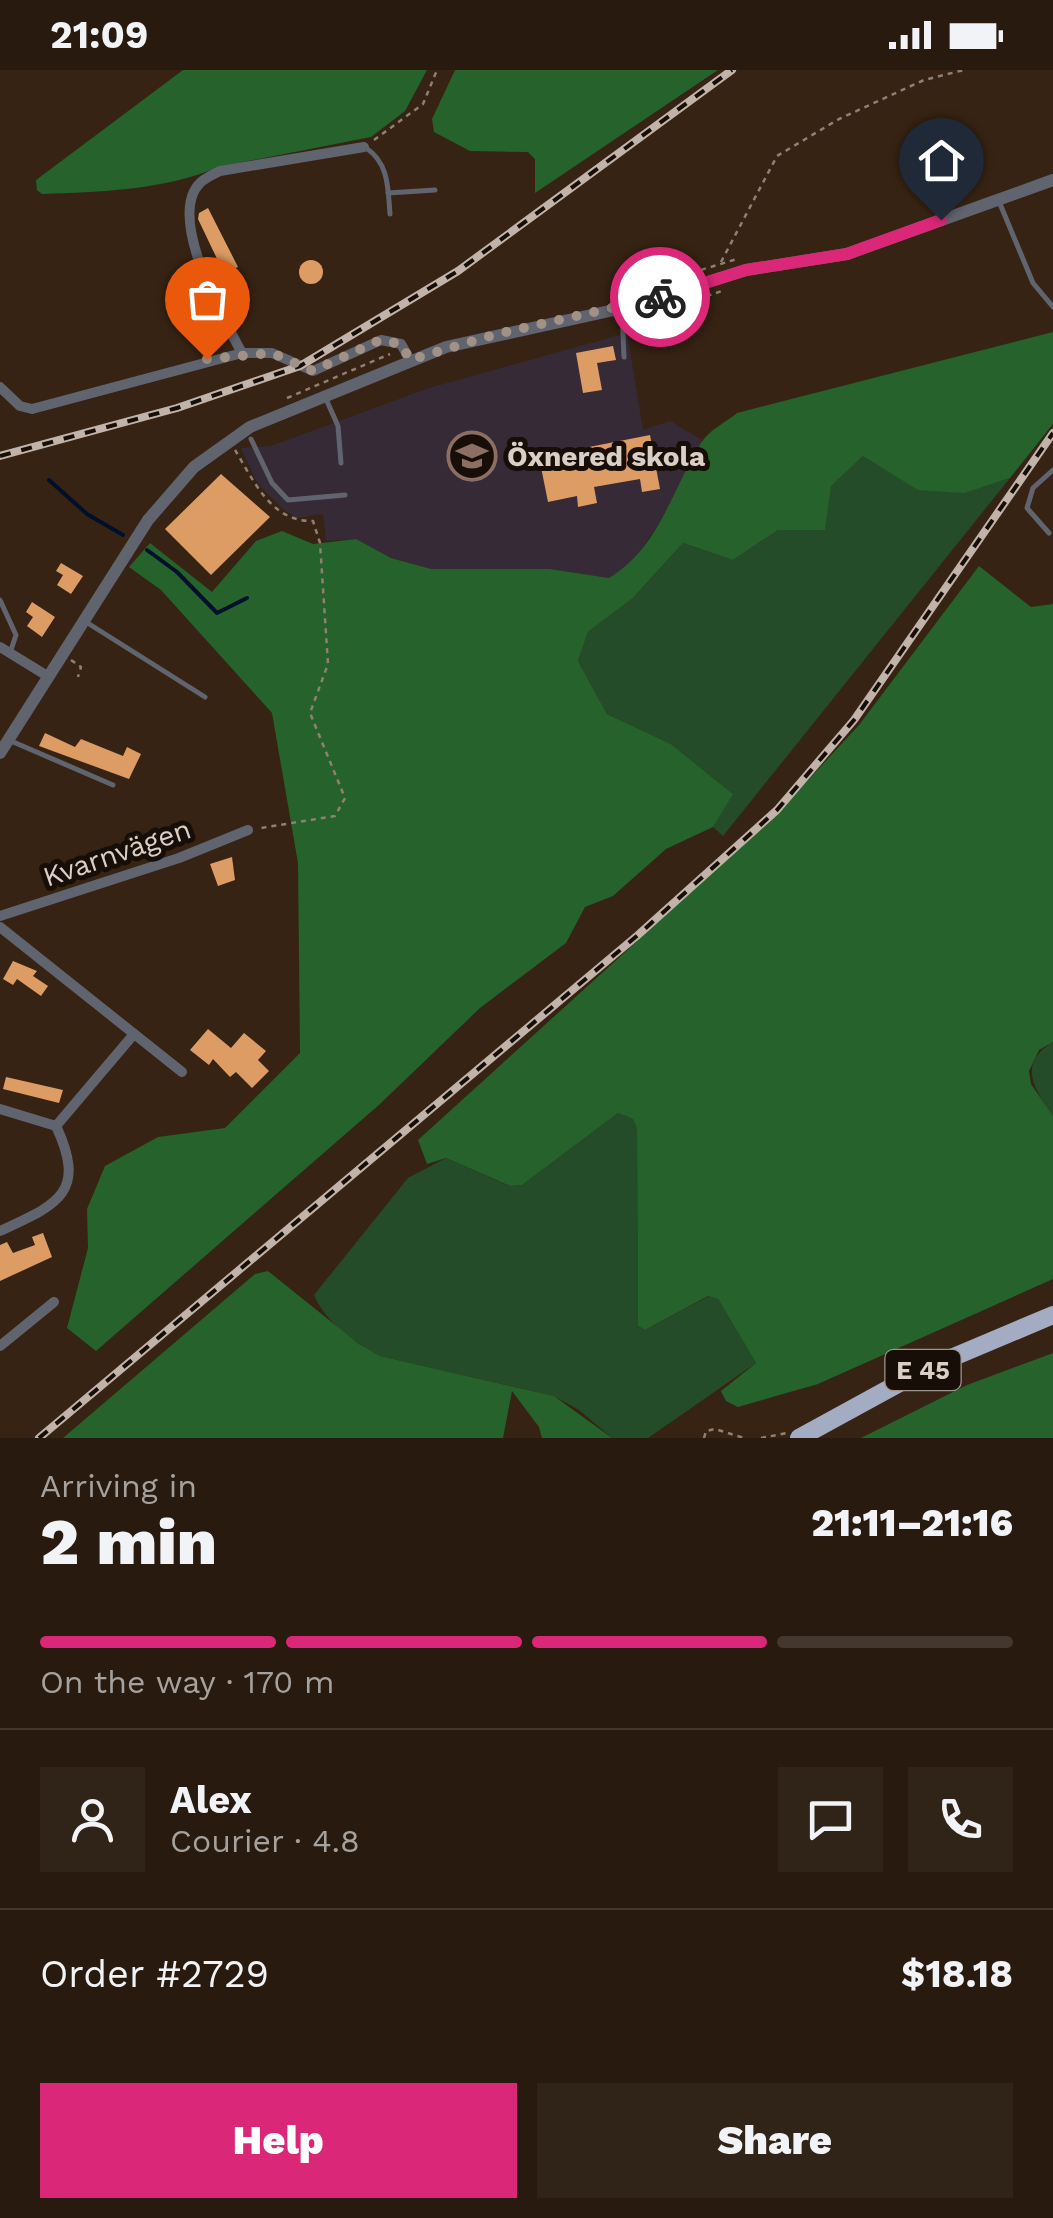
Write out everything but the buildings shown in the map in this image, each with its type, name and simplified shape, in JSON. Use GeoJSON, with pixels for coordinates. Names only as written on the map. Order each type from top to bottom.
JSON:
{"type":"FeatureCollection","features":[{"type":"Feature","properties":{"kind":"highway","name":"E 45"},"geometry":{"type":"LineString","coordinates":[[808,1437],[925,1369],[1053,1315]]}},
{"type":"Feature","properties":{"kind":"highway","name":"E 45"},"geometry":{"type":"LineString","coordinates":[[808,1437],[934,1377],[1053,1327]]}},
{"type":"Feature","properties":{"kind":"street"},"geometry":{"type":"LineString","coordinates":[[242,353],[205,286],[190,213],[200,182],[220,171],[364,147]]}},
{"type":"Feature","properties":{"kind":"street"},"geometry":{"type":"LineString","coordinates":[[0,752],[148,520],[194,467],[250,427],[407,354],[622,308],[746,270],[847,254],[1053,180]]}},
{"type":"Feature","properties":{"kind":"street"},"geometry":{"type":"LineString","coordinates":[[0,387],[20,406],[42,407],[242,353],[272,353],[308,371],[323,368],[380,340],[407,354]]}},
{"type":"Feature","properties":{"kind":"street"},"geometry":{"type":"LineString","coordinates":[[5,650],[49,677]]}},
{"type":"Feature","properties":{"kind":"street","name":"Kvarnvägen"},"geometry":{"type":"LineString","coordinates":[[0,916],[179,858],[248,830]]}},
{"type":"Feature","properties":{"kind":"street"},"geometry":{"type":"LineString","coordinates":[[0,926],[182,1072]]}},
{"type":"Feature","properties":{"kind":"street"},"geometry":{"type":"LineString","coordinates":[[56,1126],[134,1034]]}},
{"type":"Feature","properties":{"kind":"street"},"geometry":{"type":"LineString","coordinates":[[0,1109],[56,1126]]}},
{"type":"Feature","properties":{"kind":"street"},"geometry":{"type":"LineString","coordinates":[[0,1230],[48,1209],[65,1194],[69,1168],[56,1126]]}},
{"type":"Feature","properties":{"kind":"street"},"geometry":{"type":"LineString","coordinates":[[0,1346],[54,1302]]}},
{"type":"Feature","properties":{"kind":"lane"},"geometry":{"type":"LineString","coordinates":[[364,147],[381,162],[390,214]]}},
{"type":"Feature","properties":{"kind":"lane"},"geometry":{"type":"LineString","coordinates":[[388,193],[436,190]]}},
{"type":"Feature","properties":{"kind":"lane"},"geometry":{"type":"LineString","coordinates":[[998,199],[1034,283],[1053,307]]}},
{"type":"Feature","properties":{"kind":"lane"},"geometry":{"type":"LineString","coordinates":[[622,308],[624,358]]}},
{"type":"Feature","properties":{"kind":"lane"},"geometry":{"type":"LineString","coordinates":[[324,395],[338,426],[341,463]]}},
{"type":"Feature","properties":{"kind":"lane"},"geometry":{"type":"LineString","coordinates":[[251,438],[272,483],[288,500],[345,495]]}},
{"type":"Feature","properties":{"kind":"lane"},"geometry":{"type":"LineString","coordinates":[[1049,533],[1026,508],[1033,488],[1053,470]]}},
{"type":"Feature","properties":{"kind":"lane"},"geometry":{"type":"LineString","coordinates":[[0,600],[16,635],[5,650]]}},
{"type":"Feature","properties":{"kind":"lane"},"geometry":{"type":"LineString","coordinates":[[84,620],[206,698]]}},
{"type":"Feature","properties":{"kind":"lane"},"geometry":{"type":"LineString","coordinates":[[8,739],[113,785]]}},
{"type":"Feature","properties":{"kind":"path"},"geometry":{"type":"LineString","coordinates":[[364,147],[410,117],[422,104],[438,70]]}},
{"type":"Feature","properties":{"kind":"path"},"geometry":{"type":"LineString","coordinates":[[721,262],[777,156],[839,119],[924,80],[964,70]]}},
{"type":"Feature","properties":{"kind":"path"},"geometry":{"type":"LineString","coordinates":[[610,298],[746,257]]}},
{"type":"Feature","properties":{"kind":"path"},"geometry":{"type":"LineString","coordinates":[[278,403],[407,354]]}},
{"type":"Feature","properties":{"kind":"path"},"geometry":{"type":"LineString","coordinates":[[234,449],[263,496],[288,517],[313,521],[328,664],[310,713],[345,798],[335,816],[248,830]]}},
{"type":"Feature","properties":{"kind":"path"},"geometry":{"type":"LineString","coordinates":[[70,658],[82,667],[78,677]]}},
{"type":"Feature","properties":{"kind":"path"},"geometry":{"type":"LineString","coordinates":[[704,1438],[706,1431],[715,1429],[744,1438]]}},
{"type":"Feature","properties":{"kind":"path"},"geometry":{"type":"LineString","coordinates":[[760,1438],[772,1433],[808,1437]]}},
{"type":"Feature","properties":{"kind":"shaded area","name":"Öxnered skola"},"geometry":{"type":"Polygon","coordinates":[[[627,333],[643,430],[670,421],[702,440],[699,464],[673,504],[631,564],[609,578],[550,569],[431,569],[391,558],[356,539],[326,541],[323,514],[297,518],[284,510],[258,484],[241,448],[271,446],[429,388],[627,333]]]}},
{"type":"Feature","properties":{"kind":"green space"},"geometry":{"type":"Polygon","coordinates":[[[183,70],[427,70],[405,111],[371,137],[218,167],[154,185],[42,194],[37,190],[36,180],[183,70]]]}},
{"type":"Feature","properties":{"kind":"green space"},"geometry":{"type":"Polygon","coordinates":[[[455,70],[718,70],[535,193],[535,159],[528,152],[470,151],[434,132],[432,119],[455,70]]]}},
{"type":"Feature","properties":{"kind":"green space"},"geometry":{"type":"Polygon","coordinates":[[[1053,332],[1053,424],[1010,478],[964,493],[918,490],[863,456],[831,486],[825,530],[778,530],[733,560],[683,543],[633,598],[588,632],[578,661],[607,714],[671,744],[733,794],[713,827],[666,849],[613,896],[585,907],[566,943],[480,1008],[380,1104],[96,1351],[67,1328],[88,1248],[87,1209],[105,1166],[158,1137],[225,1128],[300,1053],[298,863],[272,713],[161,590],[129,567],[150,543],[212,592],[256,541],[282,531],[313,544],[356,539],[391,558],[431,569],[550,569],[609,578],[641,551],[653,534],[704,439],[737,413],[1053,332]]]}},
{"type":"Feature","properties":{"kind":"green space"},"geometry":{"type":"Polygon","coordinates":[[[863,456],[902,479],[933,490],[965,490],[1010,478],[723,836],[713,827],[732,793],[671,744],[607,714],[578,661],[588,632],[633,598],[683,543],[733,560],[778,530],[825,530],[830,486],[863,456]]]}},
{"type":"Feature","properties":{"kind":"green space"},"geometry":{"type":"Polygon","coordinates":[[[979,566],[1031,607],[1053,604],[1053,1042],[1039,1050],[1029,1071],[1031,1084],[1053,1116],[1053,1279],[818,1384],[738,1407],[726,1401],[721,1391],[756,1363],[718,1299],[708,1296],[645,1330],[638,1326],[637,1129],[633,1119],[618,1113],[522,1185],[510,1186],[446,1158],[427,1164],[418,1140],[774,817],[859,725],[979,566]]]}},
{"type":"Feature","properties":{"kind":"green space"},"geometry":{"type":"Polygon","coordinates":[[[1053,1042],[1053,1116],[1035,1086],[1032,1068],[1042,1050],[1053,1042]]]}},
{"type":"Feature","properties":{"kind":"green space"},"geometry":{"type":"Polygon","coordinates":[[[618,1113],[633,1119],[637,1129],[638,1326],[645,1330],[709,1296],[718,1299],[756,1363],[648,1438],[612,1438],[579,1410],[554,1396],[380,1356],[342,1331],[319,1305],[314,1295],[408,1178],[446,1158],[509,1186],[522,1185],[618,1113]]]}},
{"type":"Feature","properties":{"kind":"green space"},"geometry":{"type":"Polygon","coordinates":[[[268,1271],[359,1344],[380,1356],[554,1396],[612,1438],[542,1438],[539,1427],[512,1391],[503,1438],[63,1438],[255,1274],[268,1271]]]}},
{"type":"Feature","properties":{"kind":"green space"},"geometry":{"type":"Polygon","coordinates":[[[1053,1353],[1053,1438],[861,1438],[967,1385],[1053,1353]]]}},
{"type":"Feature","properties":{"kind":"waterway"},"geometry":{"type":"LineString","coordinates":[[49,480],[87,514],[123,535]]}},
{"type":"Feature","properties":{"kind":"waterway"},"geometry":{"type":"LineString","coordinates":[[147,550],[177,572],[217,613],[247,598]]}},
{"type":"Feature","properties":{"kind":"railway"},"geometry":{"type":"LineString","coordinates":[[0,456],[177,408],[300,366],[458,271],[732,70]]}},
{"type":"Feature","properties":{"kind":"railway"},"geometry":{"type":"LineString","coordinates":[[39,1438],[638,935],[777,810],[854,720],[1053,433]]}},
{"type":"Feature","properties":{"kind":"way so far"},"geometry":{"type":"LineString","coordinates":[[207,359],[256,351],[272,353],[313,371],[380,340],[390,340],[401,344],[410,360],[497,334],[660,297]]}},
{"type":"Feature","properties":{"kind":"place","name":"Öxnered skola"},"geometry":{"type":"Point","coordinates":[472,456]}},
{"type":"Feature","properties":{"kind":"route"},"geometry":{"type":"LineString","coordinates":[[660,297],[746,270],[847,254],[941,220]]}}]}
